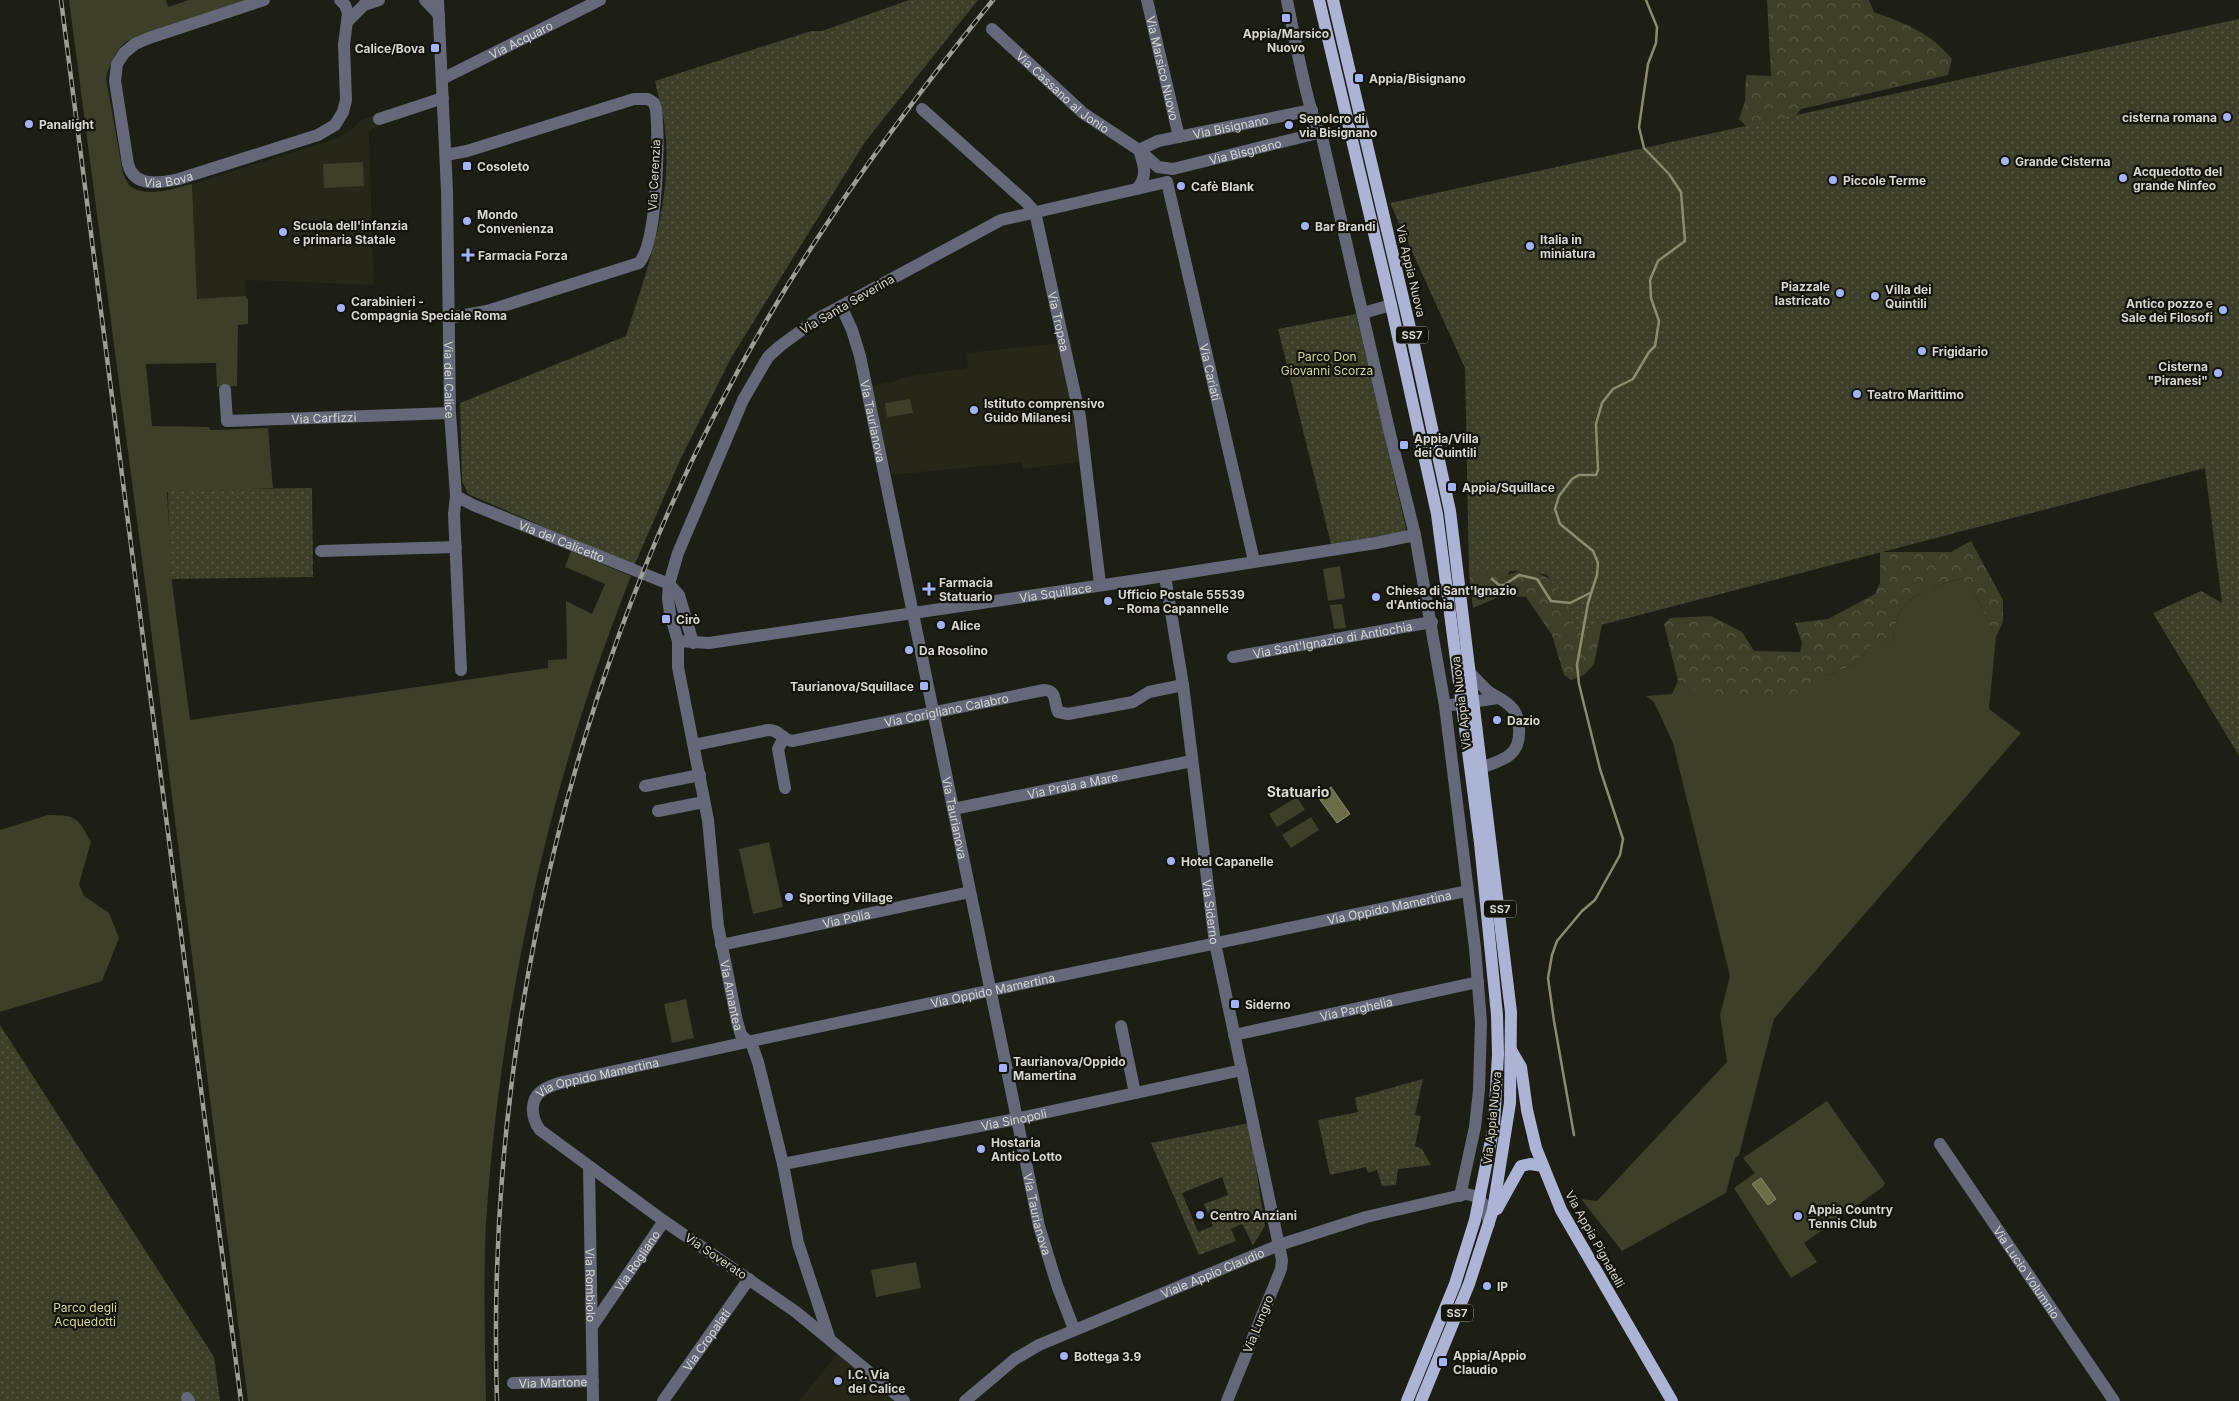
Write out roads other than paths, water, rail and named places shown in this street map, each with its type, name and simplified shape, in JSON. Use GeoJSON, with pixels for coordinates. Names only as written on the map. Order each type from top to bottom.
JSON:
{"type":"FeatureCollection","features":[{"type":"Feature","properties":{"kind":"main road","name":"Via Appia Nuova"},"geometry":{"type":"LineString","coordinates":[[1319,0],[1391,305],[1437,514],[1469,703],[1483,767],[1511,1003],[1507,1129],[1489,1224],[1469,1284],[1421,1401]]}},
{"type":"Feature","properties":{"kind":"main road","name":"Via Appia Nuova"},"geometry":{"type":"LineString","coordinates":[[1333,0],[1444,478],[1455,541],[1472,674],[1469,703],[1498,1042],[1494,1125],[1480,1199],[1454,1284],[1407,1401]]}},
{"type":"Feature","properties":{"kind":"main road"},"geometry":{"type":"LineString","coordinates":[[1498,1042],[1511,1050]]}},
{"type":"Feature","properties":{"kind":"main road","name":"Via Appia Pignatelli"},"geometry":{"type":"LineString","coordinates":[[1511,1050],[1521,1067],[1530,1125],[1543,1166],[1574,1234],[1672,1401]]}},
{"type":"Feature","properties":{"kind":"main road"},"geometry":{"type":"LineString","coordinates":[[1489,1224],[1519,1168],[1527,1164],[1543,1166]]}},
{"type":"Feature","properties":{"kind":"street","name":"Via Bova"},"geometry":{"type":"LineString","coordinates":[[264,0],[149,38],[129,48],[122,56],[116,72],[116,90],[129,167],[137,178],[156,183],[179,179],[318,135],[331,128],[340,118],[346,100],[344,45],[348,21]]}},
{"type":"Feature","properties":{"kind":"street"},"geometry":{"type":"LineString","coordinates":[[340,0],[348,10],[348,21]]}},
{"type":"Feature","properties":{"kind":"street"},"geometry":{"type":"LineString","coordinates":[[348,21],[364,5],[379,0]]}},
{"type":"Feature","properties":{"kind":"street"},"geometry":{"type":"LineString","coordinates":[[425,0],[439,15]]}},
{"type":"Feature","properties":{"kind":"street","name":"Via del Calice"},"geometry":{"type":"LineString","coordinates":[[438,0],[446,155],[450,413],[456,496],[461,670]]}},
{"type":"Feature","properties":{"kind":"street","name":"Via Acquaro"},"geometry":{"type":"LineString","coordinates":[[442,80],[600,0]]}},
{"type":"Feature","properties":{"kind":"street","name":"Via Marsico Nuovo"},"geometry":{"type":"LineString","coordinates":[[1147,0],[1178,137]]}},
{"type":"Feature","properties":{"kind":"street","name":"Via Appia Nuova"},"geometry":{"type":"LineString","coordinates":[[1287,0],[1312,110],[1318,133],[1322,137],[1415,535],[1432,622],[1445,706],[1478,982],[1480,1022],[1479,1090],[1474,1135],[1460,1196]]}},
{"type":"Feature","properties":{"kind":"street","name":"Via Cassano al Jonio"},"geometry":{"type":"LineString","coordinates":[[992,29],[1082,113],[1139,150],[1158,167],[1173,168]]}},
{"type":"Feature","properties":{"kind":"street"},"geometry":{"type":"LineString","coordinates":[[379,119],[442,98]]}},
{"type":"Feature","properties":{"kind":"street","name":"Via Cerenzia"},"geometry":{"type":"LineString","coordinates":[[446,155],[467,151],[634,99],[648,99],[654,103],[656,109],[657,168],[655,194],[647,248],[640,263],[487,311],[448,318]]}},
{"type":"Feature","properties":{"kind":"street"},"geometry":{"type":"LineString","coordinates":[[922,110],[1035,212]]}},
{"type":"Feature","properties":{"kind":"street","name":"Via Bisignano"},"geometry":{"type":"LineString","coordinates":[[1139,150],[1152,143],[1312,110]]}},
{"type":"Feature","properties":{"kind":"street","name":"Via Bisgnano"},"geometry":{"type":"LineString","coordinates":[[1173,168],[1318,133]]}},
{"type":"Feature","properties":{"kind":"street"},"geometry":{"type":"LineString","coordinates":[[1137,189],[1145,175],[1145,168],[1139,150]]}},
{"type":"Feature","properties":{"kind":"street"},"geometry":{"type":"LineString","coordinates":[[1167,182],[1173,168]]}},
{"type":"Feature","properties":{"kind":"street","name":"Via Santa Severina"},"geometry":{"type":"LineString","coordinates":[[678,641],[669,611],[670,584],[687,530],[743,400],[768,358],[792,336],[817,318],[989,225],[1008,218],[1167,182]]}},
{"type":"Feature","properties":{"kind":"street","name":"Via Cariati"},"geometry":{"type":"LineString","coordinates":[[1167,182],[1254,561]]}},
{"type":"Feature","properties":{"kind":"street","name":"Via Tropea"},"geometry":{"type":"LineString","coordinates":[[1035,212],[1080,417],[1100,584]]}},
{"type":"Feature","properties":{"kind":"street"},"geometry":{"type":"LineString","coordinates":[[1363,313],[1391,305]]}},
{"type":"Feature","properties":{"kind":"street","name":"Via Taurianova"},"geometry":{"type":"LineString","coordinates":[[841,306],[852,330],[860,356],[932,713],[1043,1241],[1074,1329]]}},
{"type":"Feature","properties":{"kind":"street","name":"Via Carfizzi"},"geometry":{"type":"LineString","coordinates":[[225,390],[227,421],[450,413]]}},
{"type":"Feature","properties":{"kind":"street","name":"Via del Calicetto"},"geometry":{"type":"LineString","coordinates":[[456,496],[473,505],[670,584]]}},
{"type":"Feature","properties":{"kind":"street","name":"Via Squillace"},"geometry":{"type":"LineString","coordinates":[[678,641],[709,643],[1100,584],[1165,576],[1376,543],[1415,535]]}},
{"type":"Feature","properties":{"kind":"street"},"geometry":{"type":"LineString","coordinates":[[321,551],[456,547]]}},
{"type":"Feature","properties":{"kind":"street","name":"Via Siderno"},"geometry":{"type":"LineString","coordinates":[[1165,576],[1184,685],[1215,943],[1279,1245]]}},
{"type":"Feature","properties":{"kind":"street"},"geometry":{"type":"LineString","coordinates":[[670,584],[679,595],[693,643]]}},
{"type":"Feature","properties":{"kind":"street","name":"Via Sant'Ignazio di Antiochia"},"geometry":{"type":"LineString","coordinates":[[1234,657],[1432,622]]}},
{"type":"Feature","properties":{"kind":"street","name":"Via Amantea"},"geometry":{"type":"LineString","coordinates":[[678,641],[677,662],[712,847],[721,945],[740,1031],[754,1050],[760,1070],[783,1164],[801,1255],[829,1337]]}},
{"type":"Feature","properties":{"kind":"street"},"geometry":{"type":"LineString","coordinates":[[1472,674],[1498,698],[1509,704],[1516,713],[1519,741],[1515,749],[1508,756],[1483,767]]}},
{"type":"Feature","properties":{"kind":"street","name":"Via Corigliano Calabro"},"geometry":{"type":"LineString","coordinates":[[694,745],[768,730],[776,731],[792,741],[1046,689],[1053,694],[1058,712],[1068,714],[1133,702],[1149,692],[1184,685]]}},
{"type":"Feature","properties":{"kind":"street"},"geometry":{"type":"LineString","coordinates":[[1445,706],[1498,698]]}},
{"type":"Feature","properties":{"kind":"street"},"geometry":{"type":"LineString","coordinates":[[784,737],[778,751],[785,788]]}},
{"type":"Feature","properties":{"kind":"street","name":"Via Praia a Mare"},"geometry":{"type":"LineString","coordinates":[[953,809],[1192,761]]}},
{"type":"Feature","properties":{"kind":"street"},"geometry":{"type":"LineString","coordinates":[[645,786],[700,776]]}},
{"type":"Feature","properties":{"kind":"street"},"geometry":{"type":"LineString","coordinates":[[658,811],[704,802]]}},
{"type":"Feature","properties":{"kind":"street","name":"Via Oppido Mamertina"},"geometry":{"type":"LineString","coordinates":[[533,1110],[537,1096],[548,1088],[749,1041],[1467,891]]}},
{"type":"Feature","properties":{"kind":"street","name":"Via Polia"},"geometry":{"type":"LineString","coordinates":[[721,945],[970,892]]}},
{"type":"Feature","properties":{"kind":"street","name":"Via Parghelia"},"geometry":{"type":"LineString","coordinates":[[1234,1035],[1478,982]]}},
{"type":"Feature","properties":{"kind":"street"},"geometry":{"type":"LineString","coordinates":[[1121,1026],[1135,1093]]}},
{"type":"Feature","properties":{"kind":"street","name":"Via Sinopoli"},"geometry":{"type":"LineString","coordinates":[[783,1164],[1016,1119],[1242,1070]]}},
{"type":"Feature","properties":{"kind":"street","name":"Via Soverato"},"geometry":{"type":"LineString","coordinates":[[533,1110],[534,1119],[540,1130],[664,1221],[829,1337],[904,1401]]}},
{"type":"Feature","properties":{"kind":"street","name":"Via Lucio Volumnio"},"geometry":{"type":"LineString","coordinates":[[1940,1144],[2114,1401]]}},
{"type":"Feature","properties":{"kind":"street","name":"Via Rombiolo"},"geometry":{"type":"LineString","coordinates":[[589,1167],[593,1401]]}},
{"type":"Feature","properties":{"kind":"street","name":"Viale Appio Claudio"},"geometry":{"type":"LineString","coordinates":[[966,1401],[1023,1354],[1074,1329],[1279,1245],[1366,1217],[1460,1196],[1470,1195],[1480,1199]]}},
{"type":"Feature","properties":{"kind":"street"},"geometry":{"type":"LineString","coordinates":[[1480,1199],[1487,1211],[1489,1224]]}},
{"type":"Feature","properties":{"kind":"street","name":"Via Rogliano"},"geometry":{"type":"LineString","coordinates":[[593,1325],[664,1221]]}},
{"type":"Feature","properties":{"kind":"street","name":"Via Lungro"},"geometry":{"type":"LineString","coordinates":[[1227,1401],[1281,1269],[1282,1260],[1279,1245]]}},
{"type":"Feature","properties":{"kind":"street","name":"Via Cropalati"},"geometry":{"type":"LineString","coordinates":[[664,1401],[749,1279]]}},
{"type":"Feature","properties":{"kind":"street","name":"Via Martone"},"geometry":{"type":"LineString","coordinates":[[512,1383],[593,1381]]}},
{"type":"Feature","properties":{"kind":"waterway"},"geometry":{"type":"LineString","coordinates":[[1574,1135],[1548,978],[1552,955],[1557,941],[1582,911],[1595,900],[1620,855],[1623,839],[1600,769],[1579,684],[1577,665],[1588,603],[1597,575],[1598,563],[1593,551],[1560,524],[1555,509],[1559,496],[1572,479],[1579,475],[1596,475],[1598,470],[1596,424],[1602,403],[1613,389],[1633,379],[1649,352],[1655,346],[1659,321],[1651,298],[1650,280],[1658,261],[1685,241],[1681,192],[1669,174],[1644,148],[1639,127],[1648,64],[1656,43],[1657,27],[1646,0]]}},
{"type":"Feature","properties":{"kind":"waterway"},"geometry":{"type":"LineString","coordinates":[[1492,579],[1499,585],[1504,585],[1519,575],[1537,579],[1551,601],[1570,603],[1590,593]]}},
{"type":"Feature","properties":{"kind":"railway"},"geometry":{"type":"LineString","coordinates":[[61,0],[241,1401]]}},
{"type":"Feature","properties":{"kind":"railway"},"geometry":{"type":"LineString","coordinates":[[497,1401],[497,1260],[508,1119],[527,979],[557,840],[596,704],[644,570],[701,442],[768,318],[819,235],[874,154],[993,0]]}},
{"type":"Feature","properties":{"kind":"place","name":"Appia/Marsico Nuovo"},"geometry":{"type":"Point","coordinates":[1286,18]}},
{"type":"Feature","properties":{"kind":"place","name":"Calice/Bova"},"geometry":{"type":"Point","coordinates":[435,48]}},
{"type":"Feature","properties":{"kind":"place","name":"Appia/Bisignano"},"geometry":{"type":"Point","coordinates":[1359,78]}},
{"type":"Feature","properties":{"kind":"place","name":"cisterna romana"},"geometry":{"type":"Point","coordinates":[2227,117]}},
{"type":"Feature","properties":{"kind":"place","name":"Panalight"},"geometry":{"type":"Point","coordinates":[29,124]}},
{"type":"Feature","properties":{"kind":"place","name":"Sepolcro di via Bisignano"},"geometry":{"type":"Point","coordinates":[1289,125]}},
{"type":"Feature","properties":{"kind":"place","name":"Grande Cisterna"},"geometry":{"type":"Point","coordinates":[2005,161]}},
{"type":"Feature","properties":{"kind":"place","name":"Cosoleto"},"geometry":{"type":"Point","coordinates":[467,166]}},
{"type":"Feature","properties":{"kind":"place","name":"Acquedotto del grande Ninfeo"},"geometry":{"type":"Point","coordinates":[2123,178]}},
{"type":"Feature","properties":{"kind":"place","name":"Piccole Terme"},"geometry":{"type":"Point","coordinates":[1833,180]}},
{"type":"Feature","properties":{"kind":"place","name":"Cafè Blank"},"geometry":{"type":"Point","coordinates":[1181,186]}},
{"type":"Feature","properties":{"kind":"place","name":"Mondo Convenienza"},"geometry":{"type":"Point","coordinates":[467,221]}},
{"type":"Feature","properties":{"kind":"place","name":"Bar Brandi"},"geometry":{"type":"Point","coordinates":[1305,226]}},
{"type":"Feature","properties":{"kind":"place","name":"Scuola dell'infanzia e primaria Statale"},"geometry":{"type":"Point","coordinates":[283,232]}},
{"type":"Feature","properties":{"kind":"place","name":"Italia in miniatura"},"geometry":{"type":"Point","coordinates":[1530,246]}},
{"type":"Feature","properties":{"kind":"place","name":"Farmacia Forza"},"geometry":{"type":"Point","coordinates":[468,255]}},
{"type":"Feature","properties":{"kind":"place","name":"Piazzale lastricato"},"geometry":{"type":"Point","coordinates":[1840,293]}},
{"type":"Feature","properties":{"kind":"place","name":"Villa dei Quintili"},"geometry":{"type":"Point","coordinates":[1875,296]}},
{"type":"Feature","properties":{"kind":"place","name":"Carabinieri - Compagnia Speciale Roma"},"geometry":{"type":"Point","coordinates":[341,308]}},
{"type":"Feature","properties":{"kind":"place","name":"Antico pozzo e Sale dei Filosofi"},"geometry":{"type":"Point","coordinates":[2223,310]}},
{"type":"Feature","properties":{"kind":"place","name":"Frigidario"},"geometry":{"type":"Point","coordinates":[1922,351]}},
{"type":"Feature","properties":{"kind":"place","name":"Cisterna \"Piranesi\""},"geometry":{"type":"Point","coordinates":[2218,373]}},
{"type":"Feature","properties":{"kind":"place","name":"Teatro Marittimo"},"geometry":{"type":"Point","coordinates":[1857,394]}},
{"type":"Feature","properties":{"kind":"place","name":"Istituto comprensivo Guido Milanesi"},"geometry":{"type":"Point","coordinates":[974,410]}},
{"type":"Feature","properties":{"kind":"place","name":"Appia/Villa dei Quintili"},"geometry":{"type":"Point","coordinates":[1404,445]}},
{"type":"Feature","properties":{"kind":"place","name":"Appia/Squillace"},"geometry":{"type":"Point","coordinates":[1452,487]}},
{"type":"Feature","properties":{"kind":"place","name":"Farmacia Statuario"},"geometry":{"type":"Point","coordinates":[929,589]}},
{"type":"Feature","properties":{"kind":"place","name":"Chiesa di Sant'Ignazio d'Antiochia"},"geometry":{"type":"Point","coordinates":[1376,597]}},
{"type":"Feature","properties":{"kind":"place","name":"Ufficio Postale 55539 – Roma Capannelle"},"geometry":{"type":"Point","coordinates":[1108,601]}},
{"type":"Feature","properties":{"kind":"place","name":"Cirò"},"geometry":{"type":"Point","coordinates":[666,619]}},
{"type":"Feature","properties":{"kind":"place","name":"Alice"},"geometry":{"type":"Point","coordinates":[941,625]}},
{"type":"Feature","properties":{"kind":"place","name":"Da Rosolino"},"geometry":{"type":"Point","coordinates":[909,650]}},
{"type":"Feature","properties":{"kind":"place","name":"Taurianova/Squillace"},"geometry":{"type":"Point","coordinates":[924,686]}},
{"type":"Feature","properties":{"kind":"place","name":"Dazio"},"geometry":{"type":"Point","coordinates":[1497,720]}},
{"type":"Feature","properties":{"kind":"place","name":"Hotel Capanelle"},"geometry":{"type":"Point","coordinates":[1171,861]}},
{"type":"Feature","properties":{"kind":"place","name":"Sporting Village"},"geometry":{"type":"Point","coordinates":[789,897]}},
{"type":"Feature","properties":{"kind":"place","name":"Siderno"},"geometry":{"type":"Point","coordinates":[1235,1004]}},
{"type":"Feature","properties":{"kind":"place","name":"Taurianova/Oppido Mamertina"},"geometry":{"type":"Point","coordinates":[1003,1068]}},
{"type":"Feature","properties":{"kind":"place","name":"Hostaria Antico Lotto"},"geometry":{"type":"Point","coordinates":[981,1149]}},
{"type":"Feature","properties":{"kind":"place","name":"Centro Anziani"},"geometry":{"type":"Point","coordinates":[1200,1215]}},
{"type":"Feature","properties":{"kind":"place","name":"Appia Country Tennis Club"},"geometry":{"type":"Point","coordinates":[1798,1216]}},
{"type":"Feature","properties":{"kind":"place","name":"IP"},"geometry":{"type":"Point","coordinates":[1487,1286]}},
{"type":"Feature","properties":{"kind":"place","name":"Bottega 3.9"},"geometry":{"type":"Point","coordinates":[1064,1356]}},
{"type":"Feature","properties":{"kind":"place","name":"Appia/Appio Claudio"},"geometry":{"type":"Point","coordinates":[1443,1362]}},
{"type":"Feature","properties":{"kind":"place","name":"I.C. Via del Calice"},"geometry":{"type":"Point","coordinates":[838,1381]}},
{"type":"Feature","properties":{"kind":"district","name":"Statuario"},"geometry":{"type":"Point","coordinates":[1298,791]}},
{"type":"Feature","properties":{"kind":"park label","name":"Parco Don Giovanni Scorza"},"geometry":{"type":"Point","coordinates":[1327,363]}},
{"type":"Feature","properties":{"kind":"park label","name":"Parco degli Acquedotti"},"geometry":{"type":"Point","coordinates":[85,1314]}}]}
